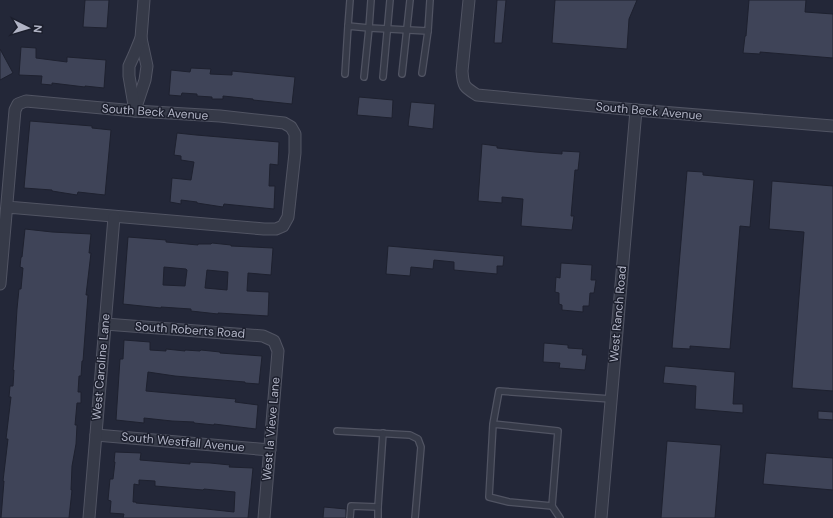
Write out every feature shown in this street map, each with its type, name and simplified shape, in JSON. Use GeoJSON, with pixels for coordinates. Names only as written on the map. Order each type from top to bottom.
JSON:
{"type":"FeatureCollection","features":[{"type":"Feature","properties":{"kind":"street"},"geometry":{"type":"LineString","coordinates":[[135,111],[145,80],[147,66],[141,38],[144,0]]}},
{"type":"Feature","properties":{"kind":"street","name":"South Beck Avenue"},"geometry":{"type":"LineString","coordinates":[[468,0],[462,71],[463,82],[467,89],[477,95],[833,126]]}},
{"type":"Feature","properties":{"kind":"street"},"geometry":{"type":"LineString","coordinates":[[135,111],[128,66],[141,38]]}},
{"type":"Feature","properties":{"kind":"street","name":"South Beck Avenue"},"geometry":{"type":"LineString","coordinates":[[7,207],[14,110],[18,104],[26,101],[135,111],[220,116],[284,123],[291,127],[295,134],[295,153],[288,217],[283,226],[276,229],[264,229],[114,217]]}},
{"type":"Feature","properties":{"kind":"street","name":"West Ranch Road"},"geometry":{"type":"LineString","coordinates":[[601,518],[636,110]]}},
{"type":"Feature","properties":{"kind":"street"},"geometry":{"type":"LineString","coordinates":[[0,284],[7,207],[114,217]]}},
{"type":"Feature","properties":{"kind":"street","name":"West Caroline Lane"},"geometry":{"type":"LineString","coordinates":[[89,518],[114,217]]}},
{"type":"Feature","properties":{"kind":"street","name":"South Roberts Road"},"geometry":{"type":"LineString","coordinates":[[105,324],[263,336],[274,341]]}},
{"type":"Feature","properties":{"kind":"street","name":"West la Vieve Lane"},"geometry":{"type":"LineString","coordinates":[[264,518],[278,351],[274,341]]}},
{"type":"Feature","properties":{"kind":"street","name":"South Westfall Avenue"},"geometry":{"type":"LineString","coordinates":[[96,435],[270,450]]}},
{"type":"Feature","properties":{"kind":"lane"},"geometry":{"type":"LineString","coordinates":[[345,74],[350,0]]}},
{"type":"Feature","properties":{"kind":"lane"},"geometry":{"type":"LineString","coordinates":[[364,77],[371,0]]}},
{"type":"Feature","properties":{"kind":"lane"},"geometry":{"type":"LineString","coordinates":[[383,78],[390,0]]}},
{"type":"Feature","properties":{"kind":"lane"},"geometry":{"type":"LineString","coordinates":[[402,74],[410,0]]}},
{"type":"Feature","properties":{"kind":"lane"},"geometry":{"type":"LineString","coordinates":[[422,73],[428,31],[430,0]]}},
{"type":"Feature","properties":{"kind":"lane"},"geometry":{"type":"LineString","coordinates":[[348,26],[428,31]]}},
{"type":"Feature","properties":{"kind":"lane"},"geometry":{"type":"LineString","coordinates":[[552,506],[510,502],[489,497],[493,424],[499,390],[611,399]]}},
{"type":"Feature","properties":{"kind":"lane"},"geometry":{"type":"LineString","coordinates":[[493,424],[558,431],[552,506],[560,518]]}},
{"type":"Feature","properties":{"kind":"lane"},"geometry":{"type":"LineString","coordinates":[[337,431],[410,435],[418,440],[421,447],[415,518]]}},
{"type":"Feature","properties":{"kind":"lane"},"geometry":{"type":"LineString","coordinates":[[378,518],[384,434]]}},
{"type":"Feature","properties":{"kind":"lane"},"geometry":{"type":"LineString","coordinates":[[350,518],[351,506],[378,507]]}},
{"type":"Feature","properties":{"kind":"building"},"geometry":{"type":"Polygon","coordinates":[[[85,0],[109,0],[107,28],[83,27],[85,0]]]}},
{"type":"Feature","properties":{"kind":"building"},"geometry":{"type":"Polygon","coordinates":[[[497,0],[506,0],[502,43],[494,43],[497,0]]]}},
{"type":"Feature","properties":{"kind":"building"},"geometry":{"type":"Polygon","coordinates":[[[555,0],[637,0],[629,19],[627,49],[552,43],[555,0]]]}},
{"type":"Feature","properties":{"kind":"building"},"geometry":{"type":"Polygon","coordinates":[[[749,0],[806,0],[805,12],[833,14],[833,58],[760,52],[760,54],[743,53],[749,0]]]}},
{"type":"Feature","properties":{"kind":"building"},"geometry":{"type":"Polygon","coordinates":[[[21,47],[36,48],[36,58],[67,62],[67,57],[106,60],[104,88],[52,83],[52,85],[41,84],[42,76],[19,75],[21,47]]]}},
{"type":"Feature","properties":{"kind":"building"},"geometry":{"type":"Polygon","coordinates":[[[0,49],[13,73],[0,80],[0,49]]]}},
{"type":"Feature","properties":{"kind":"building"},"geometry":{"type":"Polygon","coordinates":[[[191,68],[211,69],[210,74],[232,75],[232,71],[295,77],[292,104],[223,96],[223,99],[212,99],[212,97],[197,96],[197,94],[182,93],[181,96],[169,95],[171,70],[190,72],[191,68]]]}},
{"type":"Feature","properties":{"kind":"building"},"geometry":{"type":"Polygon","coordinates":[[[359,97],[393,100],[392,118],[357,115],[359,97]]]}},
{"type":"Feature","properties":{"kind":"building"},"geometry":{"type":"Polygon","coordinates":[[[411,102],[435,104],[433,129],[408,126],[411,102]]]}},
{"type":"Feature","properties":{"kind":"building"},"geometry":{"type":"Polygon","coordinates":[[[30,121],[92,126],[92,128],[111,130],[105,195],[78,192],[77,195],[52,190],[24,188],[30,121]]]}},
{"type":"Feature","properties":{"kind":"building"},"geometry":{"type":"Polygon","coordinates":[[[177,133],[279,142],[278,165],[270,164],[269,186],[275,186],[274,209],[224,204],[223,207],[181,200],[181,204],[170,202],[172,178],[191,180],[194,162],[181,160],[181,156],[174,155],[177,133]]]}},
{"type":"Feature","properties":{"kind":"building"},"geometry":{"type":"Polygon","coordinates":[[[482,144],[497,146],[497,148],[535,152],[562,154],[562,151],[580,152],[578,170],[575,170],[571,216],[574,216],[572,230],[521,226],[523,199],[502,197],[502,203],[478,201],[482,144]]]}},
{"type":"Feature","properties":{"kind":"building"},"geometry":{"type":"Polygon","coordinates":[[[687,171],[703,172],[703,175],[754,180],[750,227],[740,226],[730,349],[690,346],[690,349],[672,348],[687,171]]]}},
{"type":"Feature","properties":{"kind":"building"},"geometry":{"type":"Polygon","coordinates":[[[772,181],[833,186],[833,391],[792,388],[804,232],[769,229],[772,181]]]}},
{"type":"Feature","properties":{"kind":"building"},"geometry":{"type":"Polygon","coordinates":[[[25,229],[91,234],[83,361],[81,376],[79,376],[78,392],[81,392],[81,403],[77,403],[75,425],[77,425],[76,444],[72,466],[72,490],[69,518],[1,518],[3,481],[8,439],[6,439],[11,397],[9,397],[10,386],[13,386],[17,309],[23,268],[20,267],[25,229]]]}},
{"type":"Feature","properties":{"kind":"building"},"geometry":{"type":"Polygon","coordinates":[[[128,237],[166,240],[166,242],[198,245],[212,243],[231,246],[273,248],[271,275],[248,273],[247,291],[269,292],[268,316],[218,314],[191,311],[191,309],[161,308],[123,304],[128,237]],[[164,267],[163,285],[185,286],[186,269],[164,267]],[[207,270],[205,288],[227,290],[228,272],[207,270]]]}},
{"type":"Feature","properties":{"kind":"building"},"geometry":{"type":"Polygon","coordinates":[[[388,246],[504,256],[503,266],[497,266],[497,274],[454,270],[454,262],[434,260],[433,269],[411,267],[410,276],[386,274],[388,246]]]}},
{"type":"Feature","properties":{"kind":"building"},"geometry":{"type":"Polygon","coordinates":[[[561,263],[592,265],[591,280],[596,280],[594,293],[590,293],[589,306],[583,306],[583,312],[562,310],[562,305],[559,304],[559,293],[555,292],[556,277],[560,278],[561,263]]]}},
{"type":"Feature","properties":{"kind":"building"},"geometry":{"type":"Polygon","coordinates":[[[124,340],[150,342],[150,350],[201,350],[262,356],[259,384],[148,372],[146,391],[236,399],[235,402],[258,405],[256,429],[144,418],[144,423],[116,420],[120,359],[123,359],[124,340]]]}},
{"type":"Feature","properties":{"kind":"building"},"geometry":{"type":"Polygon","coordinates":[[[544,343],[568,345],[568,348],[583,349],[582,355],[587,355],[585,370],[559,368],[560,363],[543,362],[544,343]]]}},
{"type":"Feature","properties":{"kind":"building"},"geometry":{"type":"Polygon","coordinates":[[[665,366],[735,372],[733,404],[743,404],[743,413],[695,409],[696,386],[663,383],[665,366]]]}},
{"type":"Feature","properties":{"kind":"building"},"geometry":{"type":"Polygon","coordinates":[[[818,411],[833,412],[833,420],[818,419],[818,411]]]}},
{"type":"Feature","properties":{"kind":"building"},"geometry":{"type":"Polygon","coordinates":[[[667,441],[721,445],[715,518],[661,518],[667,441]]]}},
{"type":"Feature","properties":{"kind":"building"},"geometry":{"type":"Polygon","coordinates":[[[115,452],[141,453],[140,460],[190,464],[190,462],[210,463],[230,465],[229,467],[253,468],[248,518],[123,518],[124,514],[110,513],[111,501],[108,500],[110,479],[113,479],[115,452]],[[139,480],[139,485],[134,484],[133,502],[234,512],[235,492],[155,486],[155,481],[139,480]]]}},
{"type":"Feature","properties":{"kind":"building"},"geometry":{"type":"Polygon","coordinates":[[[766,453],[833,458],[833,490],[763,484],[766,453]]]}},
{"type":"Feature","properties":{"kind":"building"},"geometry":{"type":"Polygon","coordinates":[[[324,507],[346,509],[346,518],[323,518],[324,507]]]}}]}
